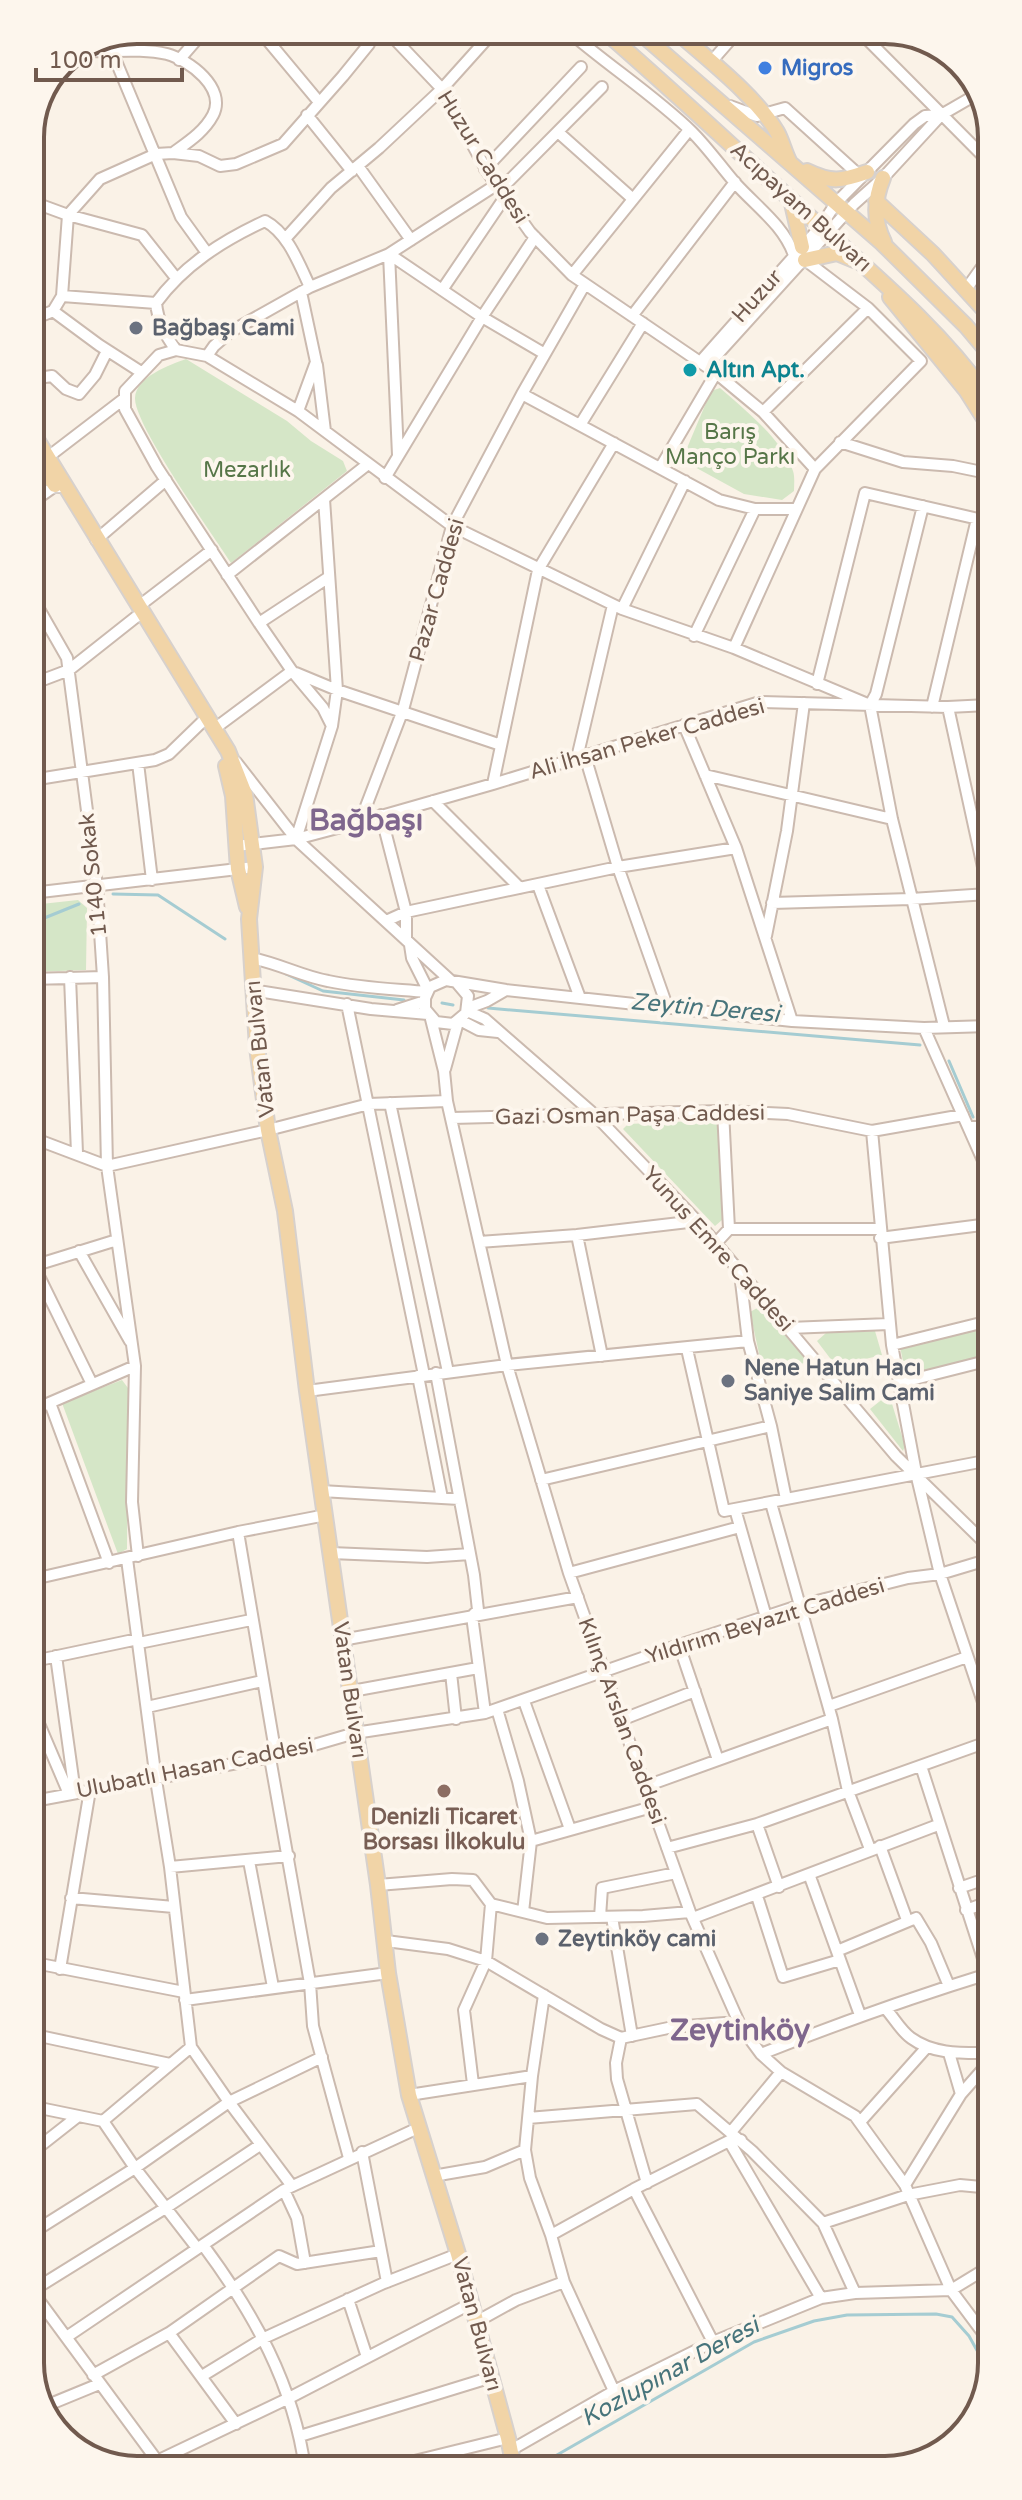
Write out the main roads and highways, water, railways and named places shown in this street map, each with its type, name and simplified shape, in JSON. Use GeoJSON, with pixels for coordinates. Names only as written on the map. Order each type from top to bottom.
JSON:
{"type":"FeatureCollection","features":[{"type":"Feature","properties":{"kind":"main road","name":"Acıpayam Bulvarı"},"geometry":{"type":"LineString","coordinates":[[619,44],[921,317],[978,383]]}},
{"type":"Feature","properties":{"kind":"main road","name":"Acıpayam Bulvarı"},"geometry":{"type":"LineString","coordinates":[[653,44],[888,249],[978,340]]}},
{"type":"Feature","properties":{"kind":"main road"},"geometry":{"type":"LineString","coordinates":[[691,44],[764,114],[778,132],[790,163],[828,180],[863,173]]}},
{"type":"Feature","properties":{"kind":"main road"},"geometry":{"type":"LineString","coordinates":[[883,178],[876,201],[876,221],[888,249]]}},
{"type":"Feature","properties":{"kind":"main road"},"geometry":{"type":"LineString","coordinates":[[791,198],[800,254],[837,253],[871,270],[978,409]]}},
{"type":"Feature","properties":{"kind":"main road"},"geometry":{"type":"LineString","coordinates":[[876,201],[978,302]]}},
{"type":"Feature","properties":{"kind":"main road","name":"Vatan Bulvarı"},"geometry":{"type":"LineString","coordinates":[[44,451],[61,487],[208,724],[228,751],[245,794],[244,845],[238,869],[249,919],[252,990],[268,1130],[285,1211],[388,1973],[409,2095],[458,2254],[512,2456]]}},
{"type":"Feature","properties":{"kind":"main road","name":"Vatan Bulvarı"},"geometry":{"type":"LineString","coordinates":[[44,465],[96,540],[139,612]]}},
{"type":"Feature","properties":{"kind":"main road","name":"Vatan Bulvarı"},"geometry":{"type":"LineString","coordinates":[[208,724],[228,771],[244,845],[255,867],[249,919]]}},
{"type":"Feature","properties":{"kind":"waterway","name":"Zeytin Deresi"},"geometry":{"type":"LineString","coordinates":[[113,894],[158,895],[225,939]]}},
{"type":"Feature","properties":{"kind":"waterway","name":"Zeytin Deresi"},"geometry":{"type":"LineString","coordinates":[[44,918],[79,904]]}},
{"type":"Feature","properties":{"kind":"waterway","name":"Zeytin Deresi"},"geometry":{"type":"LineString","coordinates":[[286,974],[323,991],[404,1000]]}},
{"type":"Feature","properties":{"kind":"waterway","name":"Zeytin Deresi"},"geometry":{"type":"LineString","coordinates":[[442,1003],[453,1005]]}},
{"type":"Feature","properties":{"kind":"waterway","name":"Zeytin Deresi"},"geometry":{"type":"LineString","coordinates":[[488,1008],[920,1045]]}},
{"type":"Feature","properties":{"kind":"waterway","name":"Zeytin Deresi"},"geometry":{"type":"LineString","coordinates":[[949,1061],[973,1117]]}},
{"type":"Feature","properties":{"kind":"waterway","name":"Kozlupınar Deresi"},"geometry":{"type":"LineString","coordinates":[[555,2456],[754,2342],[814,2321],[847,2315],[936,2314],[952,2317],[978,2352]]}},
{"type":"Feature","properties":{"kind":"place","name":"Migros"},"geometry":{"type":"Point","coordinates":[765,68]}},
{"type":"Feature","properties":{"kind":"place","name":"Bağbaşı Cami"},"geometry":{"type":"Point","coordinates":[136,328]}},
{"type":"Feature","properties":{"kind":"place","name":"Altın Apt."},"geometry":{"type":"Point","coordinates":[690,370]}},
{"type":"Feature","properties":{"kind":"place","name":"Nene Hatun Hacı Saniye Salim Cami"},"geometry":{"type":"Point","coordinates":[728,1381]}},
{"type":"Feature","properties":{"kind":"place","name":"Denizli Ticaret Borsası İlkokulu"},"geometry":{"type":"Point","coordinates":[444,1791]}},
{"type":"Feature","properties":{"kind":"place","name":"Zeytinköy cami"},"geometry":{"type":"Point","coordinates":[542,1939]}},
{"type":"Feature","properties":{"kind":"district","name":"Bağbaşı"},"geometry":{"type":"Point","coordinates":[366,820]}},
{"type":"Feature","properties":{"kind":"district","name":"Zeytinköy"},"geometry":{"type":"Point","coordinates":[740,2030]}},
{"type":"Feature","properties":{"kind":"park label","name":"Barış Manço Parkı"},"geometry":{"type":"Point","coordinates":[730,444]}},
{"type":"Feature","properties":{"kind":"park label","name":"Mezarlık"},"geometry":{"type":"Point","coordinates":[247,470]}}]}
